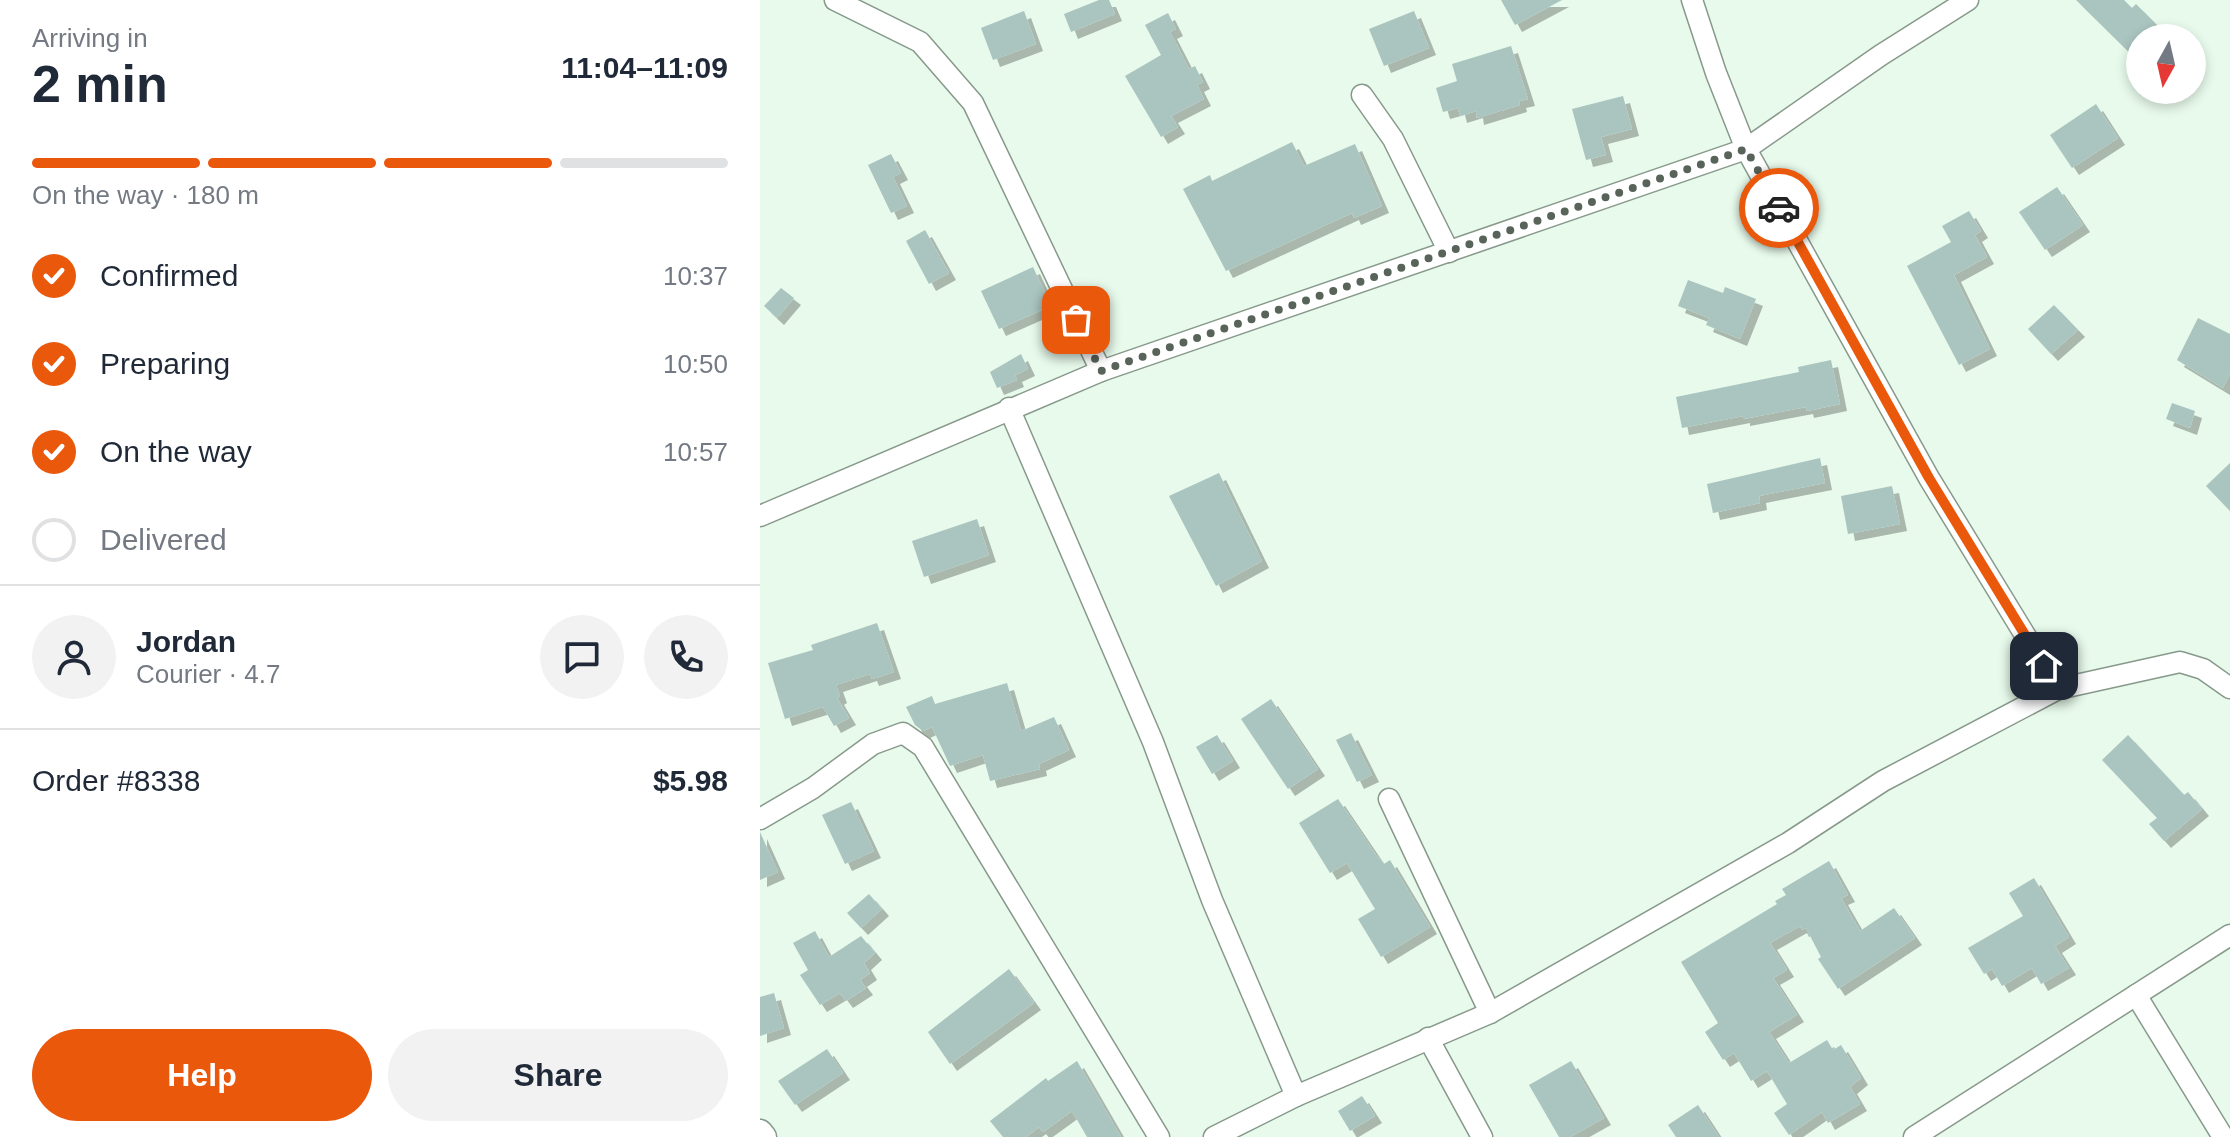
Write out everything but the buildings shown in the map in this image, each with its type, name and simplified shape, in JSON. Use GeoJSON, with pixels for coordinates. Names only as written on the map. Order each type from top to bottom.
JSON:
{"type":"FeatureCollection","features":[{"type":"Feature","properties":{"kind":"street"},"geometry":{"type":"LineString","coordinates":[[835,0],[920,42],[973,103],[1101,371]]}},
{"type":"Feature","properties":{"kind":"street"},"geometry":{"type":"LineString","coordinates":[[1692,0],[1746,149],[1929,478],[2058,689]]}},
{"type":"Feature","properties":{"kind":"street"},"geometry":{"type":"LineString","coordinates":[[760,516],[1101,371],[1746,149],[1881,55],[1968,0]]}},
{"type":"Feature","properties":{"kind":"street"},"geometry":{"type":"LineString","coordinates":[[1362,95],[1393,139],[1449,252]]}},
{"type":"Feature","properties":{"kind":"street"},"geometry":{"type":"LineString","coordinates":[[1009,408],[1153,742],[1212,900],[1296,1096]]}},
{"type":"Feature","properties":{"kind":"street"},"geometry":{"type":"LineString","coordinates":[[1214,1137],[1296,1096],[1490,1013],[1788,843],[1883,781],[2058,689],[2180,662],[2203,669],[2230,688]]}},
{"type":"Feature","properties":{"kind":"street"},"geometry":{"type":"LineString","coordinates":[[760,819],[813,788],[873,744],[903,733],[923,747],[1159,1137]]}},
{"type":"Feature","properties":{"kind":"street"},"geometry":{"type":"LineString","coordinates":[[1389,799],[1490,1013]]}},
{"type":"Feature","properties":{"kind":"street"},"geometry":{"type":"LineString","coordinates":[[1914,1137],[2230,935]]}},
{"type":"Feature","properties":{"kind":"street"},"geometry":{"type":"LineString","coordinates":[[2136,995],[2223,1137]]}},
{"type":"Feature","properties":{"kind":"street"},"geometry":{"type":"LineString","coordinates":[[1428,1038],[1482,1137]]}},
{"type":"Feature","properties":{"kind":"street"},"geometry":{"type":"LineString","coordinates":[[760,1132],[764,1137]]}},
{"type":"Feature","properties":{"kind":"way so far"},"geometry":{"type":"LineString","coordinates":[[1076,320],[1101,371],[1368,282],[1746,149],[1779,208]]}},
{"type":"Feature","properties":{"kind":"route"},"geometry":{"type":"LineString","coordinates":[[1779,208],[1929,478],[2044,666]]}}]}
